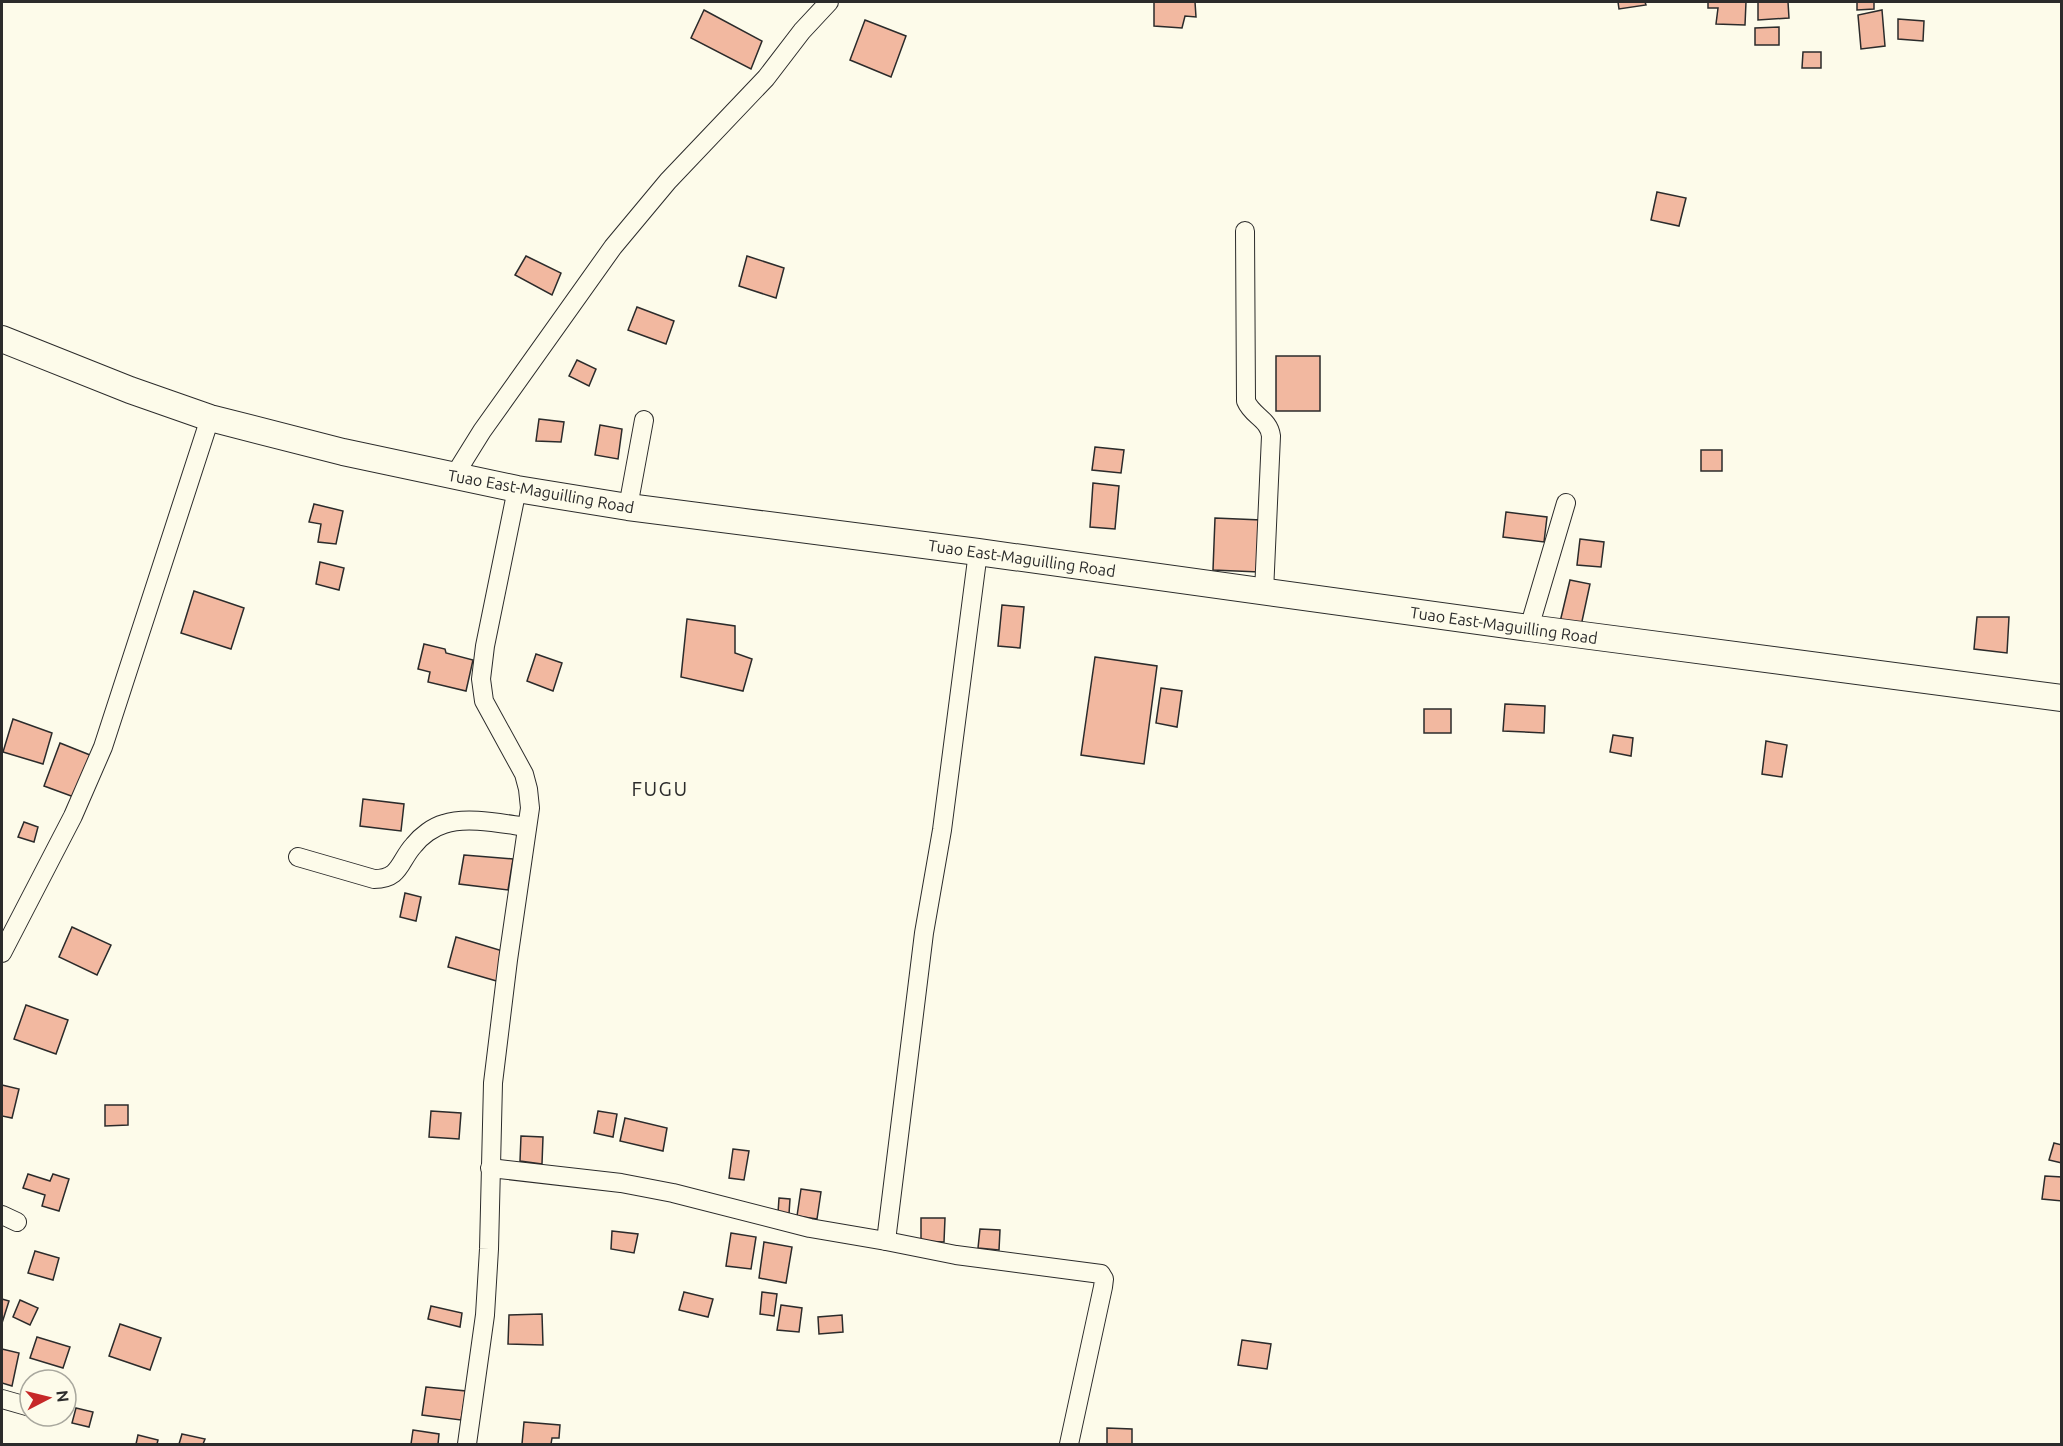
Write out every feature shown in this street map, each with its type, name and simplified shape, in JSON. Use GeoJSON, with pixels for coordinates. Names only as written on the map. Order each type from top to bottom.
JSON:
{"type":"FeatureCollection","features":[{"type":"Feature","properties":{"kind":"main road","name":"Tuao East-Maguilling Road"},"geometry":{"type":"LineString","coordinates":[[2,339],[119,386],[210,418],[343,452],[517,489],[628,507],[2061,698]]}},
{"type":"Feature","properties":{"kind":"street"},"geometry":{"type":"LineString","coordinates":[[454,476],[482,431],[613,247],[668,181],[766,78],[802,31],[829,2]]}},
{"type":"Feature","properties":{"kind":"street"},"geometry":{"type":"LineString","coordinates":[[1245,231],[1246,401],[1252,412],[1266,422],[1271,436],[1264,592]]}},
{"type":"Feature","properties":{"kind":"street"},"geometry":{"type":"LineString","coordinates":[[2,952],[87,786],[103,747],[210,418]]}},
{"type":"Feature","properties":{"kind":"street"},"geometry":{"type":"LineString","coordinates":[[628,507],[644,420]]}},
{"type":"Feature","properties":{"kind":"street"},"geometry":{"type":"LineString","coordinates":[[467,1444],[485,1315],[493,1083],[530,808],[524,774],[484,701],[481,679],[484,646],[517,489]]}},
{"type":"Feature","properties":{"kind":"street"},"geometry":{"type":"LineString","coordinates":[[1529,628],[1566,503]]}},
{"type":"Feature","properties":{"kind":"street"},"geometry":{"type":"LineString","coordinates":[[886,1241],[924,933],[942,830],[978,552]]}},
{"type":"Feature","properties":{"kind":"street"},"geometry":{"type":"LineString","coordinates":[[298,857],[374,879],[384,879],[393,875],[400,868],[412,846],[444,824],[469,821],[527,828]]}},
{"type":"Feature","properties":{"kind":"street"},"geometry":{"type":"LineString","coordinates":[[490,1168],[621,1183],[673,1193],[810,1228],[956,1255],[1101,1274],[1104,1287],[1069,1444]]}},
{"type":"Feature","properties":{"kind":"street"},"geometry":{"type":"LineString","coordinates":[[2,1399],[18,1404]]}},
{"type":"Feature","properties":{"kind":"building"},"geometry":{"type":"Polygon","coordinates":[[[1154,2],[1195,2],[1196,17],[1185,16],[1182,28],[1154,26],[1154,2]]]}},
{"type":"Feature","properties":{"kind":"building"},"geometry":{"type":"Polygon","coordinates":[[[1618,2],[1645,2],[1646,5],[1619,9],[1618,2]]]}},
{"type":"Feature","properties":{"kind":"building"},"geometry":{"type":"Polygon","coordinates":[[[1708,2],[1746,2],[1745,25],[1716,24],[1718,8],[1708,8],[1708,2]]]}},
{"type":"Feature","properties":{"kind":"building"},"geometry":{"type":"Polygon","coordinates":[[[1758,2],[1788,2],[1789,18],[1758,20],[1758,2]]]}},
{"type":"Feature","properties":{"kind":"building"},"geometry":{"type":"Polygon","coordinates":[[[1857,2],[1874,2],[1874,9],[1857,10],[1857,2]]]}},
{"type":"Feature","properties":{"kind":"building"},"geometry":{"type":"Polygon","coordinates":[[[704,10],[762,41],[751,69],[691,38],[704,10]]]}},
{"type":"Feature","properties":{"kind":"building"},"geometry":{"type":"Polygon","coordinates":[[[1882,10],[1885,46],[1861,49],[1858,15],[1882,10]]]}},
{"type":"Feature","properties":{"kind":"building"},"geometry":{"type":"Polygon","coordinates":[[[1898,19],[1924,21],[1923,41],[1898,39],[1898,19]]]}},
{"type":"Feature","properties":{"kind":"building"},"geometry":{"type":"Polygon","coordinates":[[[865,20],[906,36],[891,77],[850,60],[865,20]]]}},
{"type":"Feature","properties":{"kind":"building"},"geometry":{"type":"Polygon","coordinates":[[[1779,27],[1779,45],[1755,45],[1755,28],[1779,27]]]}},
{"type":"Feature","properties":{"kind":"building"},"geometry":{"type":"Polygon","coordinates":[[[1803,52],[1821,52],[1821,68],[1802,68],[1803,52]]]}},
{"type":"Feature","properties":{"kind":"building"},"geometry":{"type":"Polygon","coordinates":[[[1657,192],[1686,198],[1679,226],[1651,220],[1657,192]]]}},
{"type":"Feature","properties":{"kind":"building"},"geometry":{"type":"Polygon","coordinates":[[[526,256],[561,273],[552,295],[515,275],[526,256]]]}},
{"type":"Feature","properties":{"kind":"building"},"geometry":{"type":"Polygon","coordinates":[[[747,256],[784,268],[776,298],[739,286],[747,256]]]}},
{"type":"Feature","properties":{"kind":"building"},"geometry":{"type":"Polygon","coordinates":[[[637,307],[674,321],[666,344],[628,330],[637,307]]]}},
{"type":"Feature","properties":{"kind":"building"},"geometry":{"type":"Polygon","coordinates":[[[1276,356],[1320,356],[1320,411],[1276,411],[1276,356]]]}},
{"type":"Feature","properties":{"kind":"building"},"geometry":{"type":"Polygon","coordinates":[[[577,360],[596,369],[589,386],[569,376],[577,360]]]}},
{"type":"Feature","properties":{"kind":"building"},"geometry":{"type":"Polygon","coordinates":[[[539,419],[564,422],[561,442],[536,441],[539,419]]]}},
{"type":"Feature","properties":{"kind":"building"},"geometry":{"type":"Polygon","coordinates":[[[600,425],[622,429],[618,459],[595,455],[600,425]]]}},
{"type":"Feature","properties":{"kind":"building"},"geometry":{"type":"Polygon","coordinates":[[[1095,447],[1124,450],[1121,473],[1092,470],[1095,447]]]}},
{"type":"Feature","properties":{"kind":"building"},"geometry":{"type":"Polygon","coordinates":[[[1701,450],[1722,450],[1722,471],[1701,471],[1701,450]]]}},
{"type":"Feature","properties":{"kind":"building"},"geometry":{"type":"Polygon","coordinates":[[[1093,483],[1119,486],[1115,529],[1090,527],[1093,483]]]}},
{"type":"Feature","properties":{"kind":"building"},"geometry":{"type":"Polygon","coordinates":[[[314,504],[343,511],[336,544],[318,542],[321,524],[309,522],[314,504]]]}},
{"type":"Feature","properties":{"kind":"building"},"geometry":{"type":"Polygon","coordinates":[[[1506,512],[1547,517],[1544,542],[1503,537],[1506,512]]]}},
{"type":"Feature","properties":{"kind":"building"},"geometry":{"type":"Polygon","coordinates":[[[1215,518],[1261,520],[1259,572],[1213,570],[1215,518]]]}},
{"type":"Feature","properties":{"kind":"building"},"geometry":{"type":"Polygon","coordinates":[[[1580,539],[1604,542],[1601,567],[1577,565],[1580,539]]]}},
{"type":"Feature","properties":{"kind":"building"},"geometry":{"type":"Polygon","coordinates":[[[320,562],[344,568],[339,590],[316,584],[320,562]]]}},
{"type":"Feature","properties":{"kind":"building"},"geometry":{"type":"Polygon","coordinates":[[[1570,580],[1590,584],[1581,626],[1560,622],[1570,580]]]}},
{"type":"Feature","properties":{"kind":"building"},"geometry":{"type":"Polygon","coordinates":[[[194,591],[244,608],[231,649],[181,633],[194,591]]]}},
{"type":"Feature","properties":{"kind":"building"},"geometry":{"type":"Polygon","coordinates":[[[1002,605],[1024,607],[1020,648],[998,646],[1002,605]]]}},
{"type":"Feature","properties":{"kind":"building"},"geometry":{"type":"Polygon","coordinates":[[[1977,617],[2009,617],[2007,653],[1974,649],[1977,617]]]}},
{"type":"Feature","properties":{"kind":"building"},"geometry":{"type":"Polygon","coordinates":[[[687,619],[735,626],[735,653],[752,659],[743,691],[681,677],[687,619]]]}},
{"type":"Feature","properties":{"kind":"building"},"geometry":{"type":"Polygon","coordinates":[[[424,644],[473,660],[466,691],[428,682],[430,672],[418,669],[424,644]]]}},
{"type":"Feature","properties":{"kind":"building"},"geometry":{"type":"Polygon","coordinates":[[[536,654],[562,663],[553,691],[527,681],[536,654]]]}},
{"type":"Feature","properties":{"kind":"building"},"geometry":{"type":"Polygon","coordinates":[[[1095,657],[1157,666],[1144,764],[1081,755],[1095,657]]]}},
{"type":"Feature","properties":{"kind":"building"},"geometry":{"type":"Polygon","coordinates":[[[1161,688],[1182,691],[1177,727],[1156,723],[1161,688]]]}},
{"type":"Feature","properties":{"kind":"building"},"geometry":{"type":"Polygon","coordinates":[[[1505,704],[1545,706],[1544,733],[1503,731],[1505,704]]]}},
{"type":"Feature","properties":{"kind":"building"},"geometry":{"type":"Polygon","coordinates":[[[1424,709],[1451,709],[1451,733],[1424,733],[1424,709]]]}},
{"type":"Feature","properties":{"kind":"building"},"geometry":{"type":"Polygon","coordinates":[[[13,719],[52,733],[43,764],[3,752],[13,719]]]}},
{"type":"Feature","properties":{"kind":"building"},"geometry":{"type":"Polygon","coordinates":[[[1613,735],[1633,738],[1631,756],[1610,752],[1613,735]]]}},
{"type":"Feature","properties":{"kind":"building"},"geometry":{"type":"Polygon","coordinates":[[[1766,741],[1787,745],[1782,777],[1762,774],[1766,741]]]}},
{"type":"Feature","properties":{"kind":"building"},"geometry":{"type":"Polygon","coordinates":[[[60,743],[90,755],[74,797],[44,786],[60,743]]]}},
{"type":"Feature","properties":{"kind":"building"},"geometry":{"type":"Polygon","coordinates":[[[363,799],[404,804],[401,831],[360,826],[363,799]]]}},
{"type":"Feature","properties":{"kind":"building"},"geometry":{"type":"Polygon","coordinates":[[[24,822],[38,827],[34,842],[18,837],[24,822]]]}},
{"type":"Feature","properties":{"kind":"building"},"geometry":{"type":"Polygon","coordinates":[[[464,855],[513,859],[508,890],[459,884],[464,855]]]}},
{"type":"Feature","properties":{"kind":"building"},"geometry":{"type":"Polygon","coordinates":[[[405,893],[421,897],[416,921],[400,917],[405,893]]]}},
{"type":"Feature","properties":{"kind":"building"},"geometry":{"type":"Polygon","coordinates":[[[72,927],[111,945],[97,975],[59,957],[72,927]]]}},
{"type":"Feature","properties":{"kind":"building"},"geometry":{"type":"Polygon","coordinates":[[[456,937],[506,952],[500,982],[448,967],[456,937]]]}},
{"type":"Feature","properties":{"kind":"building"},"geometry":{"type":"Polygon","coordinates":[[[26,1005],[68,1020],[56,1054],[14,1039],[26,1005]]]}},
{"type":"Feature","properties":{"kind":"building"},"geometry":{"type":"Polygon","coordinates":[[[2,1085],[19,1089],[12,1118],[2,1116],[2,1085]]]}},
{"type":"Feature","properties":{"kind":"building"},"geometry":{"type":"Polygon","coordinates":[[[105,1105],[128,1105],[128,1125],[105,1126],[105,1105]]]}},
{"type":"Feature","properties":{"kind":"building"},"geometry":{"type":"Polygon","coordinates":[[[431,1111],[461,1113],[459,1139],[429,1137],[431,1111]]]}},
{"type":"Feature","properties":{"kind":"building"},"geometry":{"type":"Polygon","coordinates":[[[598,1111],[617,1114],[613,1137],[594,1133],[598,1111]]]}},
{"type":"Feature","properties":{"kind":"building"},"geometry":{"type":"Polygon","coordinates":[[[625,1118],[667,1128],[663,1151],[620,1141],[625,1118]]]}},
{"type":"Feature","properties":{"kind":"building"},"geometry":{"type":"Polygon","coordinates":[[[521,1136],[543,1137],[542,1164],[520,1161],[521,1136]]]}},
{"type":"Feature","properties":{"kind":"building"},"geometry":{"type":"Polygon","coordinates":[[[2054,1143],[2062,1145],[2062,1163],[2049,1160],[2054,1143]]]}},
{"type":"Feature","properties":{"kind":"building"},"geometry":{"type":"Polygon","coordinates":[[[733,1149],[749,1151],[744,1180],[729,1178],[733,1149]]]}},
{"type":"Feature","properties":{"kind":"building"},"geometry":{"type":"Polygon","coordinates":[[[28,1174],[50,1181],[53,1174],[69,1179],[59,1211],[42,1206],[45,1195],[23,1188],[28,1174]]]}},
{"type":"Feature","properties":{"kind":"building"},"geometry":{"type":"Polygon","coordinates":[[[2045,1176],[2062,1177],[2062,1201],[2042,1199],[2045,1176]]]}},
{"type":"Feature","properties":{"kind":"building"},"geometry":{"type":"Polygon","coordinates":[[[801,1189],[821,1192],[817,1219],[797,1216],[801,1189]]]}},
{"type":"Feature","properties":{"kind":"building"},"geometry":{"type":"Polygon","coordinates":[[[779,1198],[790,1199],[789,1214],[778,1213],[779,1198]]]}},
{"type":"Feature","properties":{"kind":"building"},"geometry":{"type":"Polygon","coordinates":[[[921,1218],[945,1218],[944,1242],[921,1241],[921,1218]]]}},
{"type":"Feature","properties":{"kind":"building"},"geometry":{"type":"Polygon","coordinates":[[[980,1229],[1000,1230],[999,1250],[978,1248],[980,1229]]]}},
{"type":"Feature","properties":{"kind":"building"},"geometry":{"type":"Polygon","coordinates":[[[612,1231],[638,1234],[634,1253],[611,1249],[612,1231]]]}},
{"type":"Feature","properties":{"kind":"building"},"geometry":{"type":"Polygon","coordinates":[[[731,1233],[756,1237],[751,1269],[726,1266],[731,1233]]]}},
{"type":"Feature","properties":{"kind":"building"},"geometry":{"type":"Polygon","coordinates":[[[764,1242],[792,1247],[786,1283],[759,1278],[764,1242]]]}},
{"type":"Feature","properties":{"kind":"building"},"geometry":{"type":"Polygon","coordinates":[[[35,1251],[59,1258],[53,1280],[28,1273],[35,1251]]]}},
{"type":"Feature","properties":{"kind":"building"},"geometry":{"type":"Polygon","coordinates":[[[684,1292],[713,1299],[708,1317],[679,1310],[684,1292]]]}},
{"type":"Feature","properties":{"kind":"building"},"geometry":{"type":"Polygon","coordinates":[[[762,1292],[777,1294],[774,1316],[760,1314],[762,1292]]]}},
{"type":"Feature","properties":{"kind":"building"},"geometry":{"type":"Polygon","coordinates":[[[2,1299],[9,1301],[2,1323],[2,1299]]]}},
{"type":"Feature","properties":{"kind":"building"},"geometry":{"type":"Polygon","coordinates":[[[20,1300],[38,1308],[30,1325],[13,1317],[20,1300]]]}},
{"type":"Feature","properties":{"kind":"building"},"geometry":{"type":"Polygon","coordinates":[[[781,1305],[802,1308],[799,1332],[777,1330],[781,1305]]]}},
{"type":"Feature","properties":{"kind":"building"},"geometry":{"type":"Polygon","coordinates":[[[431,1306],[462,1313],[460,1327],[428,1319],[431,1306]]]}},
{"type":"Feature","properties":{"kind":"building"},"geometry":{"type":"Polygon","coordinates":[[[542,1314],[543,1345],[508,1344],[509,1315],[542,1314]]]}},
{"type":"Feature","properties":{"kind":"building"},"geometry":{"type":"Polygon","coordinates":[[[842,1315],[843,1332],[819,1334],[818,1317],[842,1315]]]}},
{"type":"Feature","properties":{"kind":"building"},"geometry":{"type":"Polygon","coordinates":[[[120,1324],[161,1338],[150,1370],[109,1356],[120,1324]]]}},
{"type":"Feature","properties":{"kind":"building"},"geometry":{"type":"Polygon","coordinates":[[[37,1337],[70,1347],[63,1368],[30,1358],[37,1337]]]}},
{"type":"Feature","properties":{"kind":"building"},"geometry":{"type":"Polygon","coordinates":[[[1242,1340],[1271,1344],[1267,1369],[1238,1365],[1242,1340]]]}},
{"type":"Feature","properties":{"kind":"building"},"geometry":{"type":"Polygon","coordinates":[[[2,1349],[19,1353],[12,1386],[2,1383],[2,1349]]]}},
{"type":"Feature","properties":{"kind":"building"},"geometry":{"type":"Polygon","coordinates":[[[426,1387],[466,1391],[461,1420],[422,1415],[426,1387]]]}},
{"type":"Feature","properties":{"kind":"building"},"geometry":{"type":"Polygon","coordinates":[[[78,1408],[93,1412],[89,1427],[78,1424],[78,1408]]]}},
{"type":"Feature","properties":{"kind":"building"},"geometry":{"type":"Polygon","coordinates":[[[524,1422],[560,1425],[559,1438],[552,1438],[551,1444],[522,1444],[524,1422]]]}},
{"type":"Feature","properties":{"kind":"building"},"geometry":{"type":"Polygon","coordinates":[[[1107,1428],[1132,1429],[1132,1444],[1107,1444],[1107,1428]]]}},
{"type":"Feature","properties":{"kind":"building"},"geometry":{"type":"Polygon","coordinates":[[[413,1430],[439,1434],[438,1444],[411,1444],[413,1430]]]}},
{"type":"Feature","properties":{"kind":"building"},"geometry":{"type":"Polygon","coordinates":[[[182,1434],[205,1439],[203,1444],[179,1444],[182,1434]]]}},
{"type":"Feature","properties":{"kind":"building"},"geometry":{"type":"Polygon","coordinates":[[[138,1435],[158,1440],[157,1444],[136,1444],[138,1435]]]}},
{"type":"Feature","properties":{"kind":"district","name":"FUGU"},"geometry":{"type":"Point","coordinates":[660,789]}}]}
